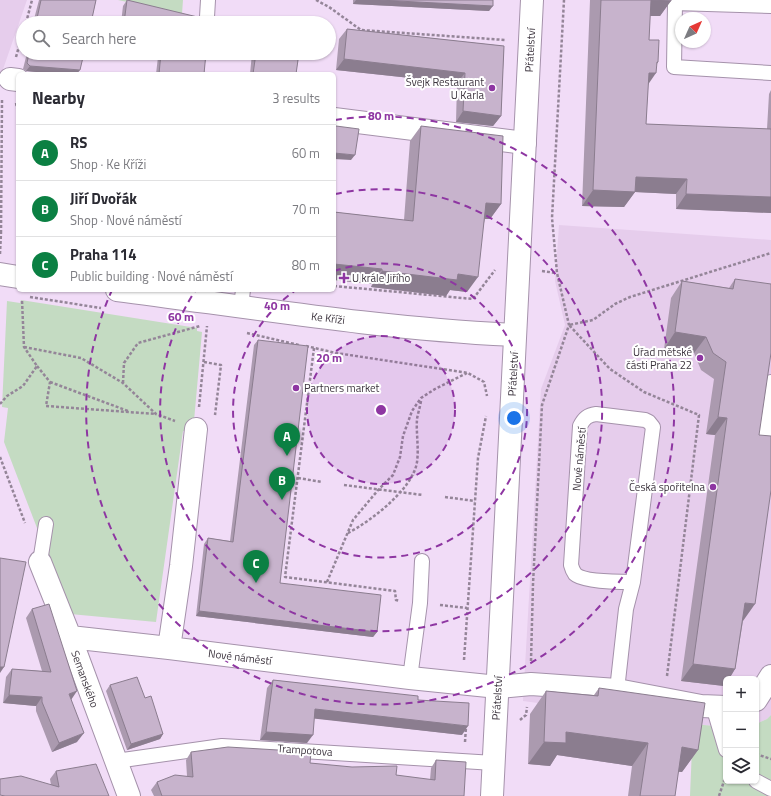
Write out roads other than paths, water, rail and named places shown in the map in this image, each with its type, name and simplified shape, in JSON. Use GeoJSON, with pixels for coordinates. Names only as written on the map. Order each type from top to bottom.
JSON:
{"type":"FeatureCollection","features":[{"type":"Feature","properties":{"kind":"street","name":"Přátelství"},"geometry":{"type":"LineString","coordinates":[[492,796],[532,0]]}},
{"type":"Feature","properties":{"kind":"street"},"geometry":{"type":"LineString","coordinates":[[336,119],[525,143]]}},
{"type":"Feature","properties":{"kind":"street"},"geometry":{"type":"LineString","coordinates":[[0,274],[16,284]]}},
{"type":"Feature","properties":{"kind":"street","name":"Ke Kříži"},"geometry":{"type":"LineString","coordinates":[[148,292],[242,298],[359,322],[468,333],[515,335]]}},
{"type":"Feature","properties":{"kind":"street"},"geometry":{"type":"LineString","coordinates":[[169,648],[181,566],[196,429]]}},
{"type":"Feature","properties":{"kind":"street","name":"Semanského"},"geometry":{"type":"LineString","coordinates":[[40,562],[70,637],[129,796]]}},
{"type":"Feature","properties":{"kind":"street","name":"Nové náměstí"},"geometry":{"type":"LineString","coordinates":[[70,637],[462,684],[498,687],[531,684],[617,690],[701,706],[719,706]]}},
{"type":"Feature","properties":{"kind":"street"},"geometry":{"type":"LineString","coordinates":[[759,695],[771,676]]}},
{"type":"Feature","properties":{"kind":"lane"},"geometry":{"type":"LineString","coordinates":[[207,16],[208,0]]}},
{"type":"Feature","properties":{"kind":"lane"},"geometry":{"type":"LineString","coordinates":[[771,6],[674,3],[674,67],[771,73]]}},
{"type":"Feature","properties":{"kind":"lane"},"geometry":{"type":"LineString","coordinates":[[771,382],[764,431],[771,432]]}},
{"type":"Feature","properties":{"kind":"lane","name":"Nové náměstí"},"geometry":{"type":"LineString","coordinates":[[617,690],[626,609],[633,582],[653,427],[645,420],[596,414],[589,415],[583,419],[580,426],[571,565],[572,570],[576,575],[582,578],[611,582],[633,582]]}},
{"type":"Feature","properties":{"kind":"lane"},"geometry":{"type":"LineString","coordinates":[[40,562],[46,524]]}},
{"type":"Feature","properties":{"kind":"lane"},"geometry":{"type":"LineString","coordinates":[[410,678],[420,603],[422,562]]}},
{"type":"Feature","properties":{"kind":"lane"},"geometry":{"type":"LineString","coordinates":[[719,706],[726,748]]}},
{"type":"Feature","properties":{"kind":"lane","name":"Trampotova"},"geometry":{"type":"LineString","coordinates":[[116,761],[222,746],[494,763]]}},
{"type":"Feature","properties":{"kind":"lane"},"geometry":{"type":"LineString","coordinates":[[759,783],[771,789]]}},
{"type":"Feature","properties":{"kind":"place","name":"Švejk Restaurant U Karla"},"geometry":{"type":"Point","coordinates":[492,88]}},
{"type":"Feature","properties":{"kind":"place","name":"U krále Jiřího"},"geometry":{"type":"Point","coordinates":[344,278]}},
{"type":"Feature","properties":{"kind":"place","name":"Úřad mětské části Praha 22"},"geometry":{"type":"Point","coordinates":[700,358]}},
{"type":"Feature","properties":{"kind":"place","name":"Partners market"},"geometry":{"type":"Point","coordinates":[296,388]}},
{"type":"Feature","properties":{"kind":"place","name":"RS"},"geometry":{"type":"Point","coordinates":[287,456]}},
{"type":"Feature","properties":{"kind":"place","name":"Česká spořitelna"},"geometry":{"type":"Point","coordinates":[713,487]}},
{"type":"Feature","properties":{"kind":"place","name":"Jiří Dvořák"},"geometry":{"type":"Point","coordinates":[282,500]}},
{"type":"Feature","properties":{"kind":"place","name":"Praha 114"},"geometry":{"type":"Point","coordinates":[256,583]}}]}
